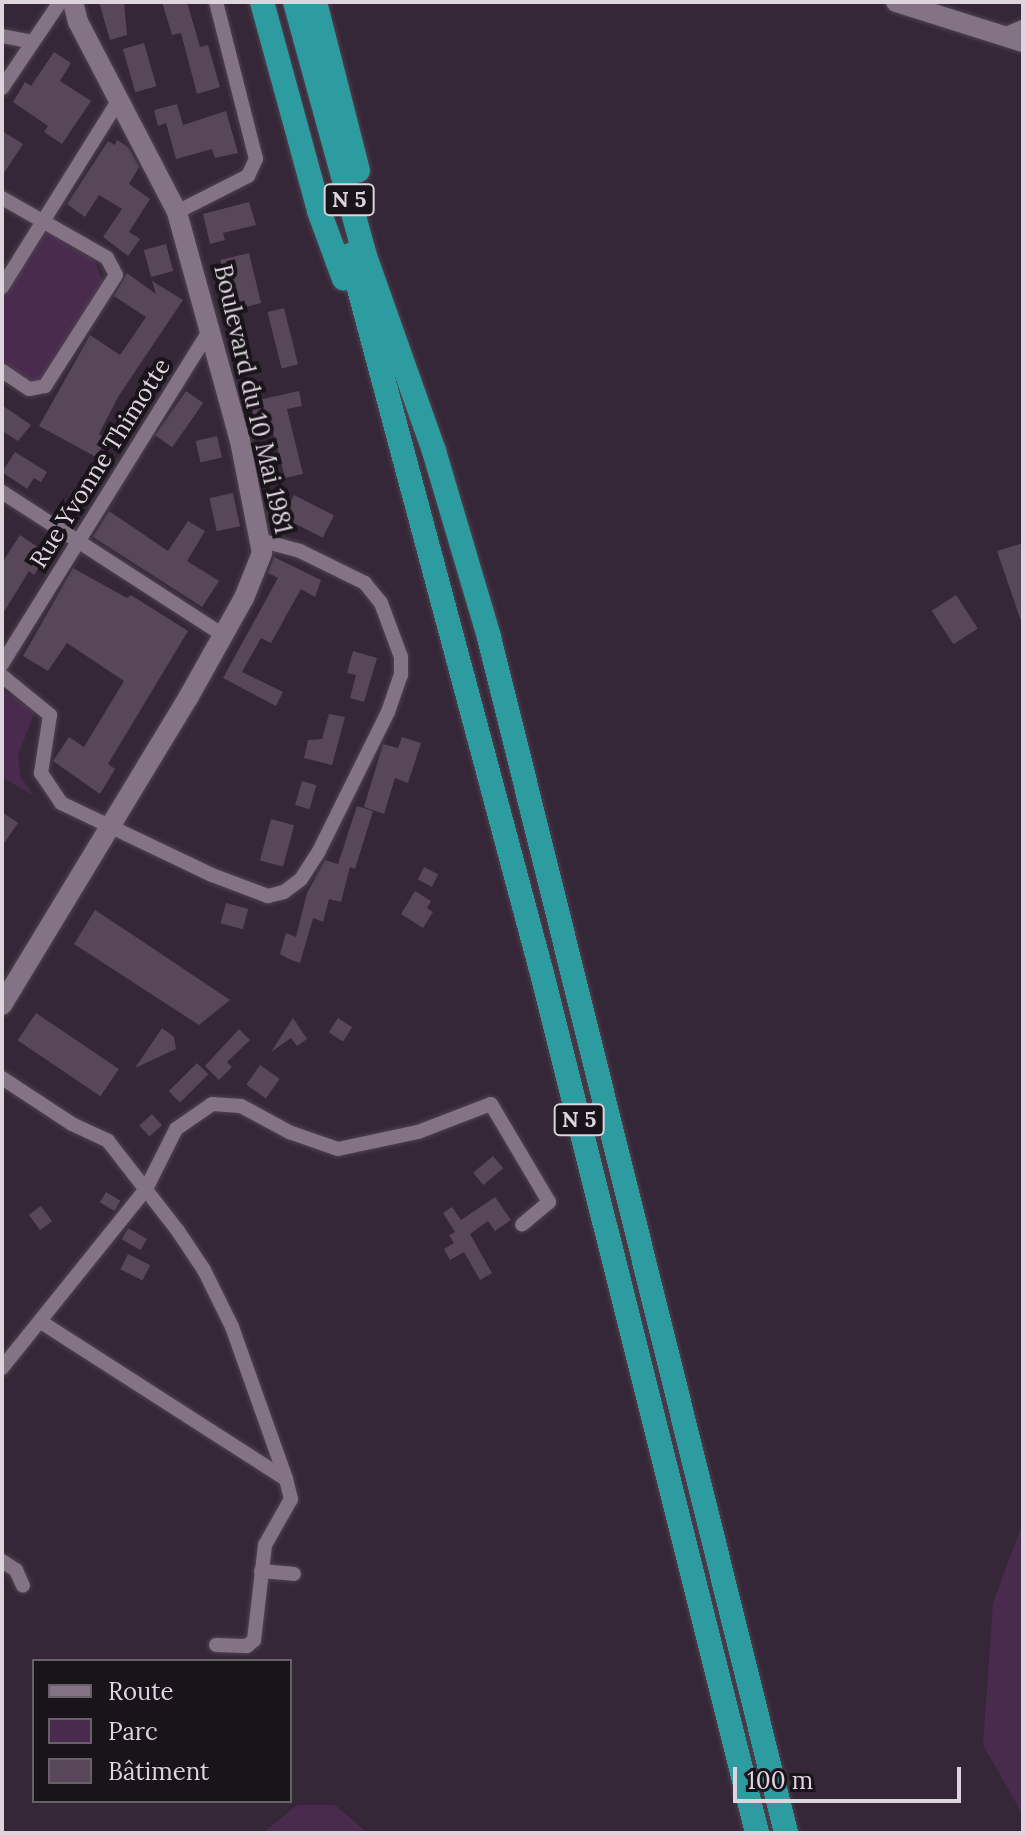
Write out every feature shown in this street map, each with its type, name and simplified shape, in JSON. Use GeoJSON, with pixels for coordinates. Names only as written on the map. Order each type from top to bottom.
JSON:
{"type":"FeatureCollection","features":[{"type":"Feature","properties":{"kind":"highway"},"geometry":{"type":"LineString","coordinates":[[262,2],[319,211],[391,409]]}},
{"type":"Feature","properties":{"kind":"highway","name":"N 5"},"geometry":{"type":"LineString","coordinates":[[279,2],[391,409],[411,500],[544,981],[757,1833]]}},
{"type":"Feature","properties":{"kind":"highway","name":"N 5"},"geometry":{"type":"LineString","coordinates":[[295,2],[365,256],[414,394],[489,637],[786,1833]]}},
{"type":"Feature","properties":{"kind":"highway"},"geometry":{"type":"LineString","coordinates":[[315,2],[414,394]]}},
{"type":"Feature","properties":{"kind":"street"},"geometry":{"type":"LineString","coordinates":[[2,88],[60,2]]}},
{"type":"Feature","properties":{"kind":"street","name":"Boulevard du 10 Mai 1981"},"geometry":{"type":"LineString","coordinates":[[2,1005],[110,830],[223,635],[260,564],[262,541],[211,327],[177,212],[78,22],[73,2]]}},
{"type":"Feature","properties":{"kind":"street"},"geometry":{"type":"LineString","coordinates":[[177,212],[248,176],[256,159],[216,2]]}},
{"type":"Feature","properties":{"kind":"street"},"geometry":{"type":"LineString","coordinates":[[896,2],[1017,35]]}},
{"type":"Feature","properties":{"kind":"street"},"geometry":{"type":"LineString","coordinates":[[2,36],[32,42]]}},
{"type":"Feature","properties":{"kind":"street"},"geometry":{"type":"LineString","coordinates":[[2,287],[119,100]]}},
{"type":"Feature","properties":{"kind":"street"},"geometry":{"type":"LineString","coordinates":[[2,198],[107,258],[116,275],[45,386],[29,389],[2,371]]}},
{"type":"Feature","properties":{"kind":"street","name":"Rue Yvonne Thimotte"},"geometry":{"type":"LineString","coordinates":[[2,664],[211,327]]}},
{"type":"Feature","properties":{"kind":"street"},"geometry":{"type":"LineString","coordinates":[[2,492],[223,635]]}},
{"type":"Feature","properties":{"kind":"street"},"geometry":{"type":"LineString","coordinates":[[2,676],[50,715],[42,760],[45,786],[61,803],[110,830],[221,879],[268,896],[284,892],[301,879],[388,712],[401,675],[396,638],[372,590],[300,551],[262,541]]}},
{"type":"Feature","properties":{"kind":"street"},"geometry":{"type":"LineString","coordinates":[[2,1078],[72,1124],[108,1141],[204,1270],[232,1327],[291,1499],[268,1536],[254,1640],[247,1646],[216,1645]]}},
{"type":"Feature","properties":{"kind":"street"},"geometry":{"type":"LineString","coordinates":[[2,1368],[146,1189],[176,1129],[212,1104],[241,1106],[289,1132],[338,1149],[418,1132],[491,1104],[549,1202],[522,1225]]}},
{"type":"Feature","properties":{"kind":"street"},"geometry":{"type":"LineString","coordinates":[[41,1322],[286,1479]]}},
{"type":"Feature","properties":{"kind":"street"},"geometry":{"type":"LineString","coordinates":[[2,1561],[16,1570],[23,1586]]}},
{"type":"Feature","properties":{"kind":"street"},"geometry":{"type":"LineString","coordinates":[[261,1571],[294,1574]]}},
{"type":"Feature","properties":{"kind":"green space"},"geometry":{"type":"Polygon","coordinates":[[[47,232],[94,260],[105,285],[45,378],[30,383],[2,364],[2,295],[47,232]]]}},
{"type":"Feature","properties":{"kind":"green space"},"geometry":{"type":"Polygon","coordinates":[[[2,690],[35,712],[18,755],[21,778],[34,796],[2,777],[2,690]]]}},
{"type":"Feature","properties":{"kind":"green space"},"geometry":{"type":"Polygon","coordinates":[[[1023,1522],[1023,1815],[983,1745],[993,1603],[1023,1522]]]}},
{"type":"Feature","properties":{"kind":"green space"},"geometry":{"type":"Polygon","coordinates":[[[297,1805],[335,1805],[368,1833],[263,1833],[297,1805]]]}},
{"type":"Feature","properties":{"kind":"building"},"geometry":{"type":"Polygon","coordinates":[[[99,2],[124,2],[127,35],[110,40],[99,2]]]}},
{"type":"Feature","properties":{"kind":"building"},"geometry":{"type":"Polygon","coordinates":[[[162,2],[187,2],[200,47],[208,45],[220,87],[197,94],[181,33],[172,35],[162,2]]]}},
{"type":"Feature","properties":{"kind":"building"},"geometry":{"type":"Polygon","coordinates":[[[144,43],[156,86],[135,92],[123,49],[144,43]]]}},
{"type":"Feature","properties":{"kind":"building"},"geometry":{"type":"Polygon","coordinates":[[[54,52],[71,63],[60,81],[91,101],[62,144],[44,132],[48,126],[13,102],[25,82],[31,86],[54,52]]]}},
{"type":"Feature","properties":{"kind":"building"},"geometry":{"type":"Polygon","coordinates":[[[177,104],[183,125],[226,111],[238,153],[215,158],[212,149],[176,159],[166,123],[158,126],[154,110],[177,104]]]}},
{"type":"Feature","properties":{"kind":"building"},"geometry":{"type":"Polygon","coordinates":[[[2,131],[23,144],[2,176],[2,131]]]}},
{"type":"Feature","properties":{"kind":"building"},"geometry":{"type":"Polygon","coordinates":[[[117,140],[128,147],[139,167],[129,184],[150,199],[129,232],[140,239],[128,256],[103,237],[122,209],[99,195],[85,217],[67,204],[108,141],[115,145],[117,140]]]}},
{"type":"Feature","properties":{"kind":"building"},"geometry":{"type":"Polygon","coordinates":[[[249,202],[256,225],[223,233],[225,240],[210,244],[203,214],[249,202]]]}},
{"type":"Feature","properties":{"kind":"building"},"geometry":{"type":"Polygon","coordinates":[[[166,244],[173,271],[151,277],[144,250],[166,244]]]}},
{"type":"Feature","properties":{"kind":"building"},"geometry":{"type":"Polygon","coordinates":[[[249,253],[261,303],[238,309],[220,260],[249,253]]]}},
{"type":"Feature","properties":{"kind":"building"},"geometry":{"type":"Polygon","coordinates":[[[127,273],[156,294],[152,281],[183,300],[118,397],[99,434],[107,439],[96,457],[39,426],[90,335],[120,355],[146,317],[114,296],[127,273]]]}},
{"type":"Feature","properties":{"kind":"building"},"geometry":{"type":"Polygon","coordinates":[[[284,308],[298,364],[282,368],[268,312],[284,308]]]}},
{"type":"Feature","properties":{"kind":"building"},"geometry":{"type":"Polygon","coordinates":[[[186,391],[203,403],[172,447],[155,435],[186,391]]]}},
{"type":"Feature","properties":{"kind":"building"},"geometry":{"type":"Polygon","coordinates":[[[299,391],[302,406],[287,409],[303,474],[285,478],[268,413],[253,417],[250,402],[299,391]]]}},
{"type":"Feature","properties":{"kind":"building"},"geometry":{"type":"Polygon","coordinates":[[[2,405],[31,425],[18,441],[2,431],[2,405]]]}},
{"type":"Feature","properties":{"kind":"building"},"geometry":{"type":"Polygon","coordinates":[[[217,436],[222,457],[201,462],[196,441],[217,436]]]}},
{"type":"Feature","properties":{"kind":"building"},"geometry":{"type":"Polygon","coordinates":[[[15,452],[47,472],[41,482],[34,478],[27,489],[2,472],[15,452]]]}},
{"type":"Feature","properties":{"kind":"building"},"geometry":{"type":"Polygon","coordinates":[[[233,493],[240,526],[217,531],[210,498],[233,493]]]}},
{"type":"Feature","properties":{"kind":"building"},"geometry":{"type":"Polygon","coordinates":[[[294,495],[334,515],[323,538],[283,517],[294,495]]]}},
{"type":"Feature","properties":{"kind":"building"},"geometry":{"type":"Polygon","coordinates":[[[109,511],[168,551],[188,521],[205,531],[187,561],[219,581],[202,607],[93,537],[109,511]]]}},
{"type":"Feature","properties":{"kind":"building"},"geometry":{"type":"Polygon","coordinates":[[[20,535],[48,554],[34,575],[29,571],[2,615],[2,563],[20,535]]]}},
{"type":"Feature","properties":{"kind":"building"},"geometry":{"type":"Polygon","coordinates":[[[1023,543],[1023,621],[1021,621],[997,551],[1023,543]]]}},
{"type":"Feature","properties":{"kind":"building"},"geometry":{"type":"Polygon","coordinates":[[[274,557],[321,580],[315,597],[301,589],[271,643],[261,638],[242,672],[283,692],[276,706],[223,678],[278,578],[268,573],[274,557]]]}},
{"type":"Feature","properties":{"kind":"building"},"geometry":{"type":"Polygon","coordinates":[[[73,568],[127,598],[131,595],[188,631],[108,764],[115,769],[100,794],[53,761],[69,737],[84,747],[124,681],[67,643],[48,671],[23,656],[73,568]]]}},
{"type":"Feature","properties":{"kind":"building"},"geometry":{"type":"Polygon","coordinates":[[[956,595],[978,629],[953,644],[932,611],[956,595]]]}},
{"type":"Feature","properties":{"kind":"building"},"geometry":{"type":"Polygon","coordinates":[[[353,651],[377,658],[364,702],[350,698],[356,675],[347,673],[353,651]]]}},
{"type":"Feature","properties":{"kind":"building"},"geometry":{"type":"Polygon","coordinates":[[[329,714],[345,717],[332,765],[304,758],[308,740],[322,739],[329,714]]]}},
{"type":"Feature","properties":{"kind":"building"},"geometry":{"type":"Polygon","coordinates":[[[402,737],[421,743],[408,783],[395,778],[384,814],[364,807],[383,744],[398,748],[402,737]]]}},
{"type":"Feature","properties":{"kind":"building"},"geometry":{"type":"Polygon","coordinates":[[[302,781],[316,785],[310,809],[295,805],[302,781]]]}},
{"type":"Feature","properties":{"kind":"building"},"geometry":{"type":"Polygon","coordinates":[[[357,806],[373,811],[355,869],[350,867],[341,902],[329,899],[323,922],[313,918],[300,963],[291,960],[280,954],[286,933],[296,937],[307,893],[325,860],[338,864],[357,806]]]}},
{"type":"Feature","properties":{"kind":"building"},"geometry":{"type":"Polygon","coordinates":[[[2,812],[18,823],[2,846],[2,812]]]}},
{"type":"Feature","properties":{"kind":"building"},"geometry":{"type":"Polygon","coordinates":[[[271,819],[294,825],[283,867],[260,861],[271,819]]]}},
{"type":"Feature","properties":{"kind":"building"},"geometry":{"type":"Polygon","coordinates":[[[424,867],[438,874],[432,887],[418,879],[424,867]]]}},
{"type":"Feature","properties":{"kind":"building"},"geometry":{"type":"Polygon","coordinates":[[[415,891],[431,901],[427,908],[433,912],[423,928],[401,914],[415,891]]]}},
{"type":"Feature","properties":{"kind":"building"},"geometry":{"type":"Polygon","coordinates":[[[226,903],[248,909],[243,929],[221,923],[226,903]]]}},
{"type":"Feature","properties":{"kind":"building"},"geometry":{"type":"Polygon","coordinates":[[[95,910],[230,1000],[199,1025],[74,944],[95,910]]]}},
{"type":"Feature","properties":{"kind":"building"},"geometry":{"type":"Polygon","coordinates":[[[36,1013],[119,1069],[100,1096],[18,1040],[36,1013]]]}},
{"type":"Feature","properties":{"kind":"building"},"geometry":{"type":"Polygon","coordinates":[[[293,1018],[307,1039],[297,1046],[291,1038],[271,1052],[293,1018]]]}},
{"type":"Feature","properties":{"kind":"building"},"geometry":{"type":"Polygon","coordinates":[[[338,1018],[352,1027],[343,1042],[329,1032],[338,1018]]]}},
{"type":"Feature","properties":{"kind":"building"},"geometry":{"type":"Polygon","coordinates":[[[162,1028],[174,1037],[176,1049],[135,1068],[162,1028]]]}},
{"type":"Feature","properties":{"kind":"building"},"geometry":{"type":"Polygon","coordinates":[[[239,1029],[250,1040],[227,1062],[232,1067],[219,1080],[205,1066],[239,1029]]]}},
{"type":"Feature","properties":{"kind":"building"},"geometry":{"type":"Polygon","coordinates":[[[197,1063],[208,1074],[180,1103],[169,1091],[197,1063]]]}},
{"type":"Feature","properties":{"kind":"building"},"geometry":{"type":"Polygon","coordinates":[[[260,1065],[280,1079],[266,1098],[246,1085],[260,1065]]]}},
{"type":"Feature","properties":{"kind":"building"},"geometry":{"type":"Polygon","coordinates":[[[152,1114],[162,1125],[149,1137],[139,1125],[152,1114]]]}},
{"type":"Feature","properties":{"kind":"building"},"geometry":{"type":"Polygon","coordinates":[[[493,1156],[503,1168],[483,1185],[473,1173],[493,1156]]]}},
{"type":"Feature","properties":{"kind":"building"},"geometry":{"type":"Polygon","coordinates":[[[106,1192],[121,1201],[114,1211],[100,1202],[106,1192]]]}},
{"type":"Feature","properties":{"kind":"building"},"geometry":{"type":"Polygon","coordinates":[[[495,1197],[511,1220],[495,1231],[488,1221],[470,1234],[492,1273],[480,1280],[464,1252],[450,1260],[444,1249],[454,1243],[449,1235],[455,1232],[443,1213],[452,1207],[461,1220],[495,1197]]]}},
{"type":"Feature","properties":{"kind":"building"},"geometry":{"type":"Polygon","coordinates":[[[41,1206],[52,1221],[40,1230],[29,1215],[41,1206]]]}},
{"type":"Feature","properties":{"kind":"building"},"geometry":{"type":"Polygon","coordinates":[[[128,1228],[147,1239],[141,1250],[122,1239],[128,1228]]]}},
{"type":"Feature","properties":{"kind":"building"},"geometry":{"type":"Polygon","coordinates":[[[128,1254],[150,1265],[143,1280],[120,1269],[128,1254]]]}}]}
